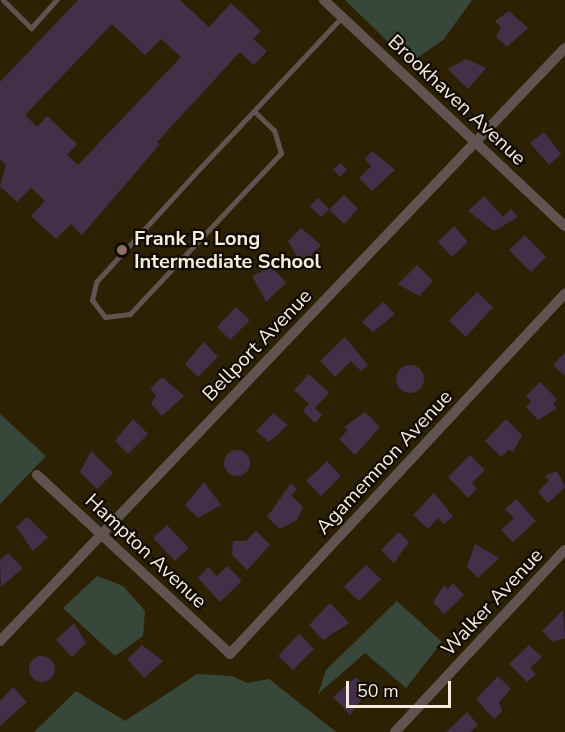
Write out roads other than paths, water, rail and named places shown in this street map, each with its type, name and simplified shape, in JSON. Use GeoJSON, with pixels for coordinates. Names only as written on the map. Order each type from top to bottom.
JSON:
{"type":"FeatureCollection","features":[{"type":"Feature","properties":{"kind":"street","name":"Brookhaven Avenue"},"geometry":{"type":"LineString","coordinates":[[324,0],[565,226]]}},
{"type":"Feature","properties":{"kind":"street","name":"Bellport Avenue"},"geometry":{"type":"LineString","coordinates":[[0,641],[565,48]]}},
{"type":"Feature","properties":{"kind":"street","name":"Agamemnon Avenue"},"geometry":{"type":"LineString","coordinates":[[230,654],[565,293]]}},
{"type":"Feature","properties":{"kind":"street","name":"Hampton Avenue"},"geometry":{"type":"LineString","coordinates":[[37,475],[230,654]]}},
{"type":"Feature","properties":{"kind":"street","name":"Walker Avenue"},"geometry":{"type":"LineString","coordinates":[[395,732],[565,550]]}},
{"type":"Feature","properties":{"kind":"lane"},"geometry":{"type":"LineString","coordinates":[[3,0],[31,28],[56,0]]}},
{"type":"Feature","properties":{"kind":"lane"},"geometry":{"type":"LineString","coordinates":[[254,111],[274,130],[281,153],[130,314],[105,317],[92,300],[96,282],[254,111],[342,17]]}},
{"type":"Feature","properties":{"kind":"place","name":"Frank P. Long Intermediate School"},"geometry":{"type":"Point","coordinates":[122,250]}}]}
